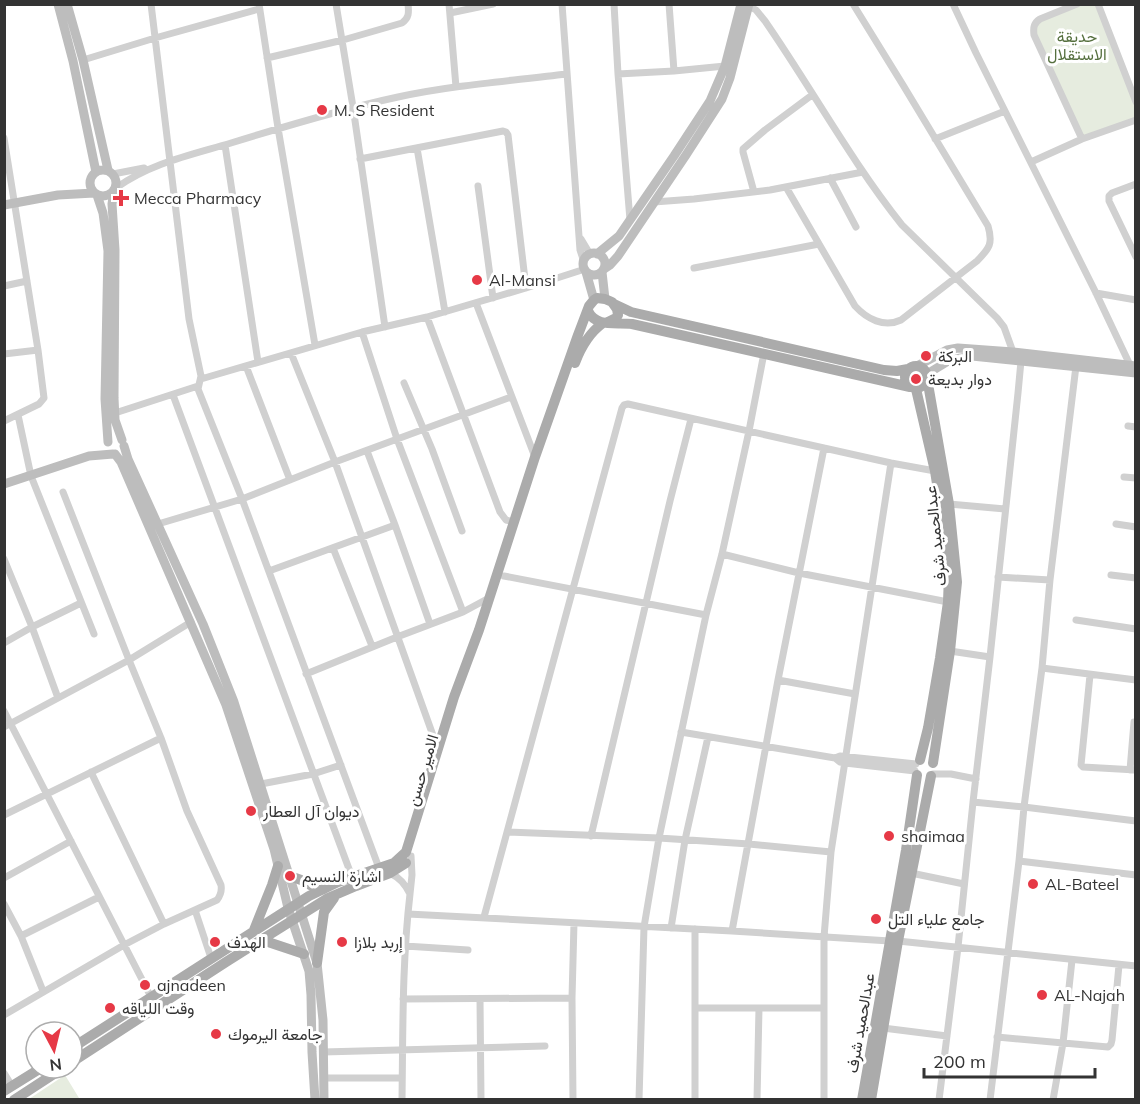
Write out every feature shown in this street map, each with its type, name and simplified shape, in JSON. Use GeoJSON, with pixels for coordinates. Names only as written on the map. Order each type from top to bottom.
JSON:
{"type":"FeatureCollection","features":[{"type":"Feature","properties":{"kind":"main road"},"geometry":{"type":"LineString","coordinates":[[58,4],[94,160],[90,186],[101,207],[106,230],[108,251],[105,399],[109,451],[121,462],[226,705],[292,906],[317,963]]}},
{"type":"Feature","properties":{"kind":"main road"},"geometry":{"type":"LineString","coordinates":[[67,4],[83,60],[105,158],[117,183],[112,204],[115,250],[115,413],[117,427],[128,459],[203,624],[234,702],[290,876],[292,906]]}},
{"type":"Feature","properties":{"kind":"main road"},"geometry":{"type":"LineString","coordinates":[[746,5],[730,78],[722,99],[618,256],[596,275],[589,274],[589,262],[619,236],[710,101],[746,5]]}},
{"type":"Feature","properties":{"kind":"main road"},"geometry":{"type":"LineString","coordinates":[[94,160],[99,162],[105,158]]}},
{"type":"Feature","properties":{"kind":"main road"},"geometry":{"type":"LineString","coordinates":[[58,195],[75,189],[93,175],[104,170],[110,172]]}},
{"type":"Feature","properties":{"kind":"main road"},"geometry":{"type":"LineString","coordinates":[[653,185],[662,192]]}},
{"type":"Feature","properties":{"kind":"main road"},"geometry":{"type":"LineString","coordinates":[[4,205],[58,195],[95,194],[104,197],[115,189]]}},
{"type":"Feature","properties":{"kind":"main road"},"geometry":{"type":"LineString","coordinates":[[101,207],[112,204]]}},
{"type":"Feature","properties":{"kind":"main road"},"geometry":{"type":"LineString","coordinates":[[589,262],[603,258],[606,301]]}},
{"type":"Feature","properties":{"kind":"main road"},"geometry":{"type":"LineString","coordinates":[[589,262],[606,301]]}},
{"type":"Feature","properties":{"kind":"main road"},"geometry":{"type":"LineString","coordinates":[[927,376],[923,369],[913,367],[884,370],[765,348],[633,324],[595,321],[588,311],[589,306],[606,301],[631,312],[765,348],[913,388],[924,385],[927,376],[945,363],[972,356],[1076,366],[1134,368]]}},
{"type":"Feature","properties":{"kind":"main road","name":"الامير حسن"},"geometry":{"type":"LineString","coordinates":[[84,1040],[292,906],[320,890],[394,863],[406,852],[454,697],[579,352],[587,339],[618,315],[617,309],[606,301]]}},
{"type":"Feature","properties":{"kind":"main road","name":"الامير حسن"},"geometry":{"type":"LineString","coordinates":[[411,856],[459,698],[488,627],[504,576],[535,458],[588,311]]}},
{"type":"Feature","properties":{"kind":"main road"},"geometry":{"type":"LineString","coordinates":[[913,388],[905,380],[905,374],[913,367],[952,348],[1013,352],[1134,368]]}},
{"type":"Feature","properties":{"kind":"main road","name":"عبدالحميد شرف"},"geometry":{"type":"LineString","coordinates":[[862,1100],[894,941],[933,770],[957,582],[949,504],[927,376]]}},
{"type":"Feature","properties":{"kind":"main road","name":"عبدالحميد شرف"},"geometry":{"type":"LineString","coordinates":[[871,1100],[883,1028],[917,768],[935,690],[948,602],[949,564],[934,471],[913,388]]}},
{"type":"Feature","properties":{"kind":"main road"},"geometry":{"type":"LineString","coordinates":[[89,456],[110,439],[116,437],[123,443]]}},
{"type":"Feature","properties":{"kind":"main road"},"geometry":{"type":"LineString","coordinates":[[4,484],[89,456],[114,454],[122,451],[123,443]]}},
{"type":"Feature","properties":{"kind":"main road"},"geometry":{"type":"LineString","coordinates":[[926,759],[933,770],[924,778],[917,768],[926,759]]}},
{"type":"Feature","properties":{"kind":"main road"},"geometry":{"type":"LineString","coordinates":[[84,1054],[337,894],[402,867],[411,856]]}},
{"type":"Feature","properties":{"kind":"main road"},"geometry":{"type":"LineString","coordinates":[[254,930],[278,866]]}},
{"type":"Feature","properties":{"kind":"main road"},"geometry":{"type":"LineString","coordinates":[[290,876],[320,890]]}},
{"type":"Feature","properties":{"kind":"main road"},"geometry":{"type":"LineString","coordinates":[[324,1100],[323,1020],[317,963],[324,912],[337,894]]}},
{"type":"Feature","properties":{"kind":"main road"},"geometry":{"type":"LineString","coordinates":[[297,919],[309,971],[315,1100]]}},
{"type":"Feature","properties":{"kind":"main road"},"geometry":{"type":"LineString","coordinates":[[262,940],[304,954]]}},
{"type":"Feature","properties":{"kind":"main road"},"geometry":{"type":"LineString","coordinates":[[8,1089],[24,1078]]}},
{"type":"Feature","properties":{"kind":"main road"},"geometry":{"type":"LineString","coordinates":[[14,1100],[45,1080]]}},
{"type":"Feature","properties":{"kind":"street"},"geometry":{"type":"LineString","coordinates":[[151,4],[199,393],[242,499],[379,868]]}},
{"type":"Feature","properties":{"kind":"street"},"geometry":{"type":"LineString","coordinates":[[336,4],[385,327]]}},
{"type":"Feature","properties":{"kind":"street"},"geometry":{"type":"LineString","coordinates":[[267,58],[402,23],[407,20],[409,14],[408,4]]}},
{"type":"Feature","properties":{"kind":"street"},"geometry":{"type":"LineString","coordinates":[[449,4],[456,87]]}},
{"type":"Feature","properties":{"kind":"street"},"geometry":{"type":"LineString","coordinates":[[450,13],[494,4]]}},
{"type":"Feature","properties":{"kind":"street"},"geometry":{"type":"LineString","coordinates":[[115,413],[173,395],[199,382],[258,362],[526,288],[589,262],[580,250],[562,4]]}},
{"type":"Feature","properties":{"kind":"street"},"geometry":{"type":"LineString","coordinates":[[614,4],[630,221]]}},
{"type":"Feature","properties":{"kind":"street"},"geometry":{"type":"LineString","coordinates":[[669,4],[674,71]]}},
{"type":"Feature","properties":{"kind":"street"},"geometry":{"type":"LineString","coordinates":[[786,187],[855,306],[871,319],[884,323],[901,320],[978,261],[991,244],[987,226],[853,4]]}},
{"type":"Feature","properties":{"kind":"street"},"geometry":{"type":"LineString","coordinates":[[953,4],[1134,368]]}},
{"type":"Feature","properties":{"kind":"street"},"geometry":{"type":"LineString","coordinates":[[1077,4],[1040,19],[1035,22],[1033,28],[1082,139]]}},
{"type":"Feature","properties":{"kind":"street"},"geometry":{"type":"LineString","coordinates":[[1098,4],[1136,102]]}},
{"type":"Feature","properties":{"kind":"street"},"geometry":{"type":"LineString","coordinates":[[746,5],[756,10],[765,21],[863,172],[902,225],[997,318],[1004,327],[1013,352]]}},
{"type":"Feature","properties":{"kind":"street"},"geometry":{"type":"LineString","coordinates":[[83,60],[259,7],[315,345]]}},
{"type":"Feature","properties":{"kind":"street"},"geometry":{"type":"LineString","coordinates":[[618,74],[725,66]]}},
{"type":"Feature","properties":{"kind":"street"},"geometry":{"type":"LineString","coordinates":[[115,189],[128,179],[170,161],[353,107],[400,96],[456,87],[566,74]]}},
{"type":"Feature","properties":{"kind":"street"},"geometry":{"type":"LineString","coordinates":[[754,192],[743,148],[812,94]]}},
{"type":"Feature","properties":{"kind":"street"},"geometry":{"type":"LineString","coordinates":[[935,139],[1005,111]]}},
{"type":"Feature","properties":{"kind":"street"},"geometry":{"type":"LineString","coordinates":[[1031,162],[1082,139],[1136,120]]}},
{"type":"Feature","properties":{"kind":"street"},"geometry":{"type":"LineString","coordinates":[[360,159],[506,132],[526,288]]}},
{"type":"Feature","properties":{"kind":"street"},"geometry":{"type":"LineString","coordinates":[[4,138],[44,398],[39,404],[4,421]]}},
{"type":"Feature","properties":{"kind":"street"},"geometry":{"type":"LineString","coordinates":[[225,145],[258,362]]}},
{"type":"Feature","properties":{"kind":"street"},"geometry":{"type":"LineString","coordinates":[[417,148],[445,312]]}},
{"type":"Feature","properties":{"kind":"street"},"geometry":{"type":"LineString","coordinates":[[110,172],[153,167]]}},
{"type":"Feature","properties":{"kind":"street"},"geometry":{"type":"LineString","coordinates":[[654,202],[754,192],[863,172]]}},
{"type":"Feature","properties":{"kind":"street"},"geometry":{"type":"LineString","coordinates":[[830,178],[856,227]]}},
{"type":"Feature","properties":{"kind":"street"},"geometry":{"type":"LineString","coordinates":[[1136,184],[1112,193],[1108,198],[1136,257]]}},
{"type":"Feature","properties":{"kind":"street"},"geometry":{"type":"LineString","coordinates":[[478,186],[493,298]]}},
{"type":"Feature","properties":{"kind":"street"},"geometry":{"type":"LineString","coordinates":[[694,268],[819,244]]}},
{"type":"Feature","properties":{"kind":"street"},"geometry":{"type":"LineString","coordinates":[[4,286],[27,281]]}},
{"type":"Feature","properties":{"kind":"street"},"geometry":{"type":"LineString","coordinates":[[1096,293],[1136,300]]}},
{"type":"Feature","properties":{"kind":"street"},"geometry":{"type":"LineString","coordinates":[[476,303],[535,458]]}},
{"type":"Feature","properties":{"kind":"street"},"geometry":{"type":"LineString","coordinates":[[427,317],[500,512],[506,520],[517,523]]}},
{"type":"Feature","properties":{"kind":"street"},"geometry":{"type":"LineString","coordinates":[[362,332],[397,439],[463,612]]}},
{"type":"Feature","properties":{"kind":"street"},"geometry":{"type":"LineString","coordinates":[[639,1100],[644,927],[659,838],[681,732],[749,432],[765,348]]}},
{"type":"Feature","properties":{"kind":"street"},"geometry":{"type":"LineString","coordinates":[[4,354],[38,350]]}},
{"type":"Feature","properties":{"kind":"street"},"geometry":{"type":"LineString","coordinates":[[291,353],[335,462],[439,747]]}},
{"type":"Feature","properties":{"kind":"street"},"geometry":{"type":"LineString","coordinates":[[939,1100],[958,947],[1021,361]]}},
{"type":"Feature","properties":{"kind":"street"},"geometry":{"type":"LineString","coordinates":[[246,366],[290,480]]}},
{"type":"Feature","properties":{"kind":"street"},"geometry":{"type":"LineString","coordinates":[[990,1100],[1076,366]]}},
{"type":"Feature","properties":{"kind":"street"},"geometry":{"type":"LineString","coordinates":[[404,383],[462,531]]}},
{"type":"Feature","properties":{"kind":"street"},"geometry":{"type":"LineString","coordinates":[[173,395],[352,877]]}},
{"type":"Feature","properties":{"kind":"street"},"geometry":{"type":"LineString","coordinates":[[158,524],[242,499],[512,397]]}},
{"type":"Feature","properties":{"kind":"street"},"geometry":{"type":"LineString","coordinates":[[484,917],[572,588],[624,405],[628,404],[891,464],[934,471]]}},
{"type":"Feature","properties":{"kind":"street"},"geometry":{"type":"LineString","coordinates":[[18,415],[31,476],[94,634]]}},
{"type":"Feature","properties":{"kind":"street"},"geometry":{"type":"LineString","coordinates":[[591,836],[691,419]]}},
{"type":"Feature","properties":{"kind":"street"},"geometry":{"type":"LineString","coordinates":[[732,931],[824,448]]}},
{"type":"Feature","properties":{"kind":"street"},"geometry":{"type":"LineString","coordinates":[[366,451],[430,624]]}},
{"type":"Feature","properties":{"kind":"street"},"geometry":{"type":"LineString","coordinates":[[824,1100],[824,937],[831,852],[891,464]]}},
{"type":"Feature","properties":{"kind":"street"},"geometry":{"type":"LineString","coordinates":[[1124,477],[1136,478]]}},
{"type":"Feature","properties":{"kind":"street"},"geometry":{"type":"LineString","coordinates":[[4,1015],[124,945],[217,900],[220,896],[221,885],[188,811],[63,492]]}},
{"type":"Feature","properties":{"kind":"street"},"geometry":{"type":"LineString","coordinates":[[949,504],[1005,509]]}},
{"type":"Feature","properties":{"kind":"street"},"geometry":{"type":"LineString","coordinates":[[1116,524],[1136,527]]}},
{"type":"Feature","properties":{"kind":"street"},"geometry":{"type":"LineString","coordinates":[[268,571],[395,525]]}},
{"type":"Feature","properties":{"kind":"street"},"geometry":{"type":"LineString","coordinates":[[333,548],[372,646]]}},
{"type":"Feature","properties":{"kind":"street"},"geometry":{"type":"LineString","coordinates":[[722,554],[799,573],[948,602]]}},
{"type":"Feature","properties":{"kind":"street"},"geometry":{"type":"LineString","coordinates":[[4,559],[58,698]]}},
{"type":"Feature","properties":{"kind":"street"},"geometry":{"type":"LineString","coordinates":[[1111,574],[1136,578]]}},
{"type":"Feature","properties":{"kind":"street"},"geometry":{"type":"LineString","coordinates":[[504,576],[706,615]]}},
{"type":"Feature","properties":{"kind":"street"},"geometry":{"type":"LineString","coordinates":[[998,577],[1050,580]]}},
{"type":"Feature","properties":{"kind":"street"},"geometry":{"type":"LineString","coordinates":[[306,674],[397,636],[463,612],[490,598]]}},
{"type":"Feature","properties":{"kind":"street"},"geometry":{"type":"LineString","coordinates":[[4,643],[81,603]]}},
{"type":"Feature","properties":{"kind":"street"},"geometry":{"type":"LineString","coordinates":[[463,612],[472,612],[483,618]]}},
{"type":"Feature","properties":{"kind":"street"},"geometry":{"type":"LineString","coordinates":[[1076,620],[1136,629]]}},
{"type":"Feature","properties":{"kind":"street"},"geometry":{"type":"LineString","coordinates":[[8,725],[129,660],[190,622]]}},
{"type":"Feature","properties":{"kind":"street"},"geometry":{"type":"LineString","coordinates":[[950,651],[990,657]]}},
{"type":"Feature","properties":{"kind":"street"},"geometry":{"type":"LineString","coordinates":[[1042,668],[1136,680]]}},
{"type":"Feature","properties":{"kind":"street"},"geometry":{"type":"LineString","coordinates":[[1090,675],[1081,765],[1133,770],[1134,722]]}},
{"type":"Feature","properties":{"kind":"street"},"geometry":{"type":"LineString","coordinates":[[778,680],[855,694]]}},
{"type":"Feature","properties":{"kind":"street"},"geometry":{"type":"LineString","coordinates":[[4,711],[8,725],[47,795],[151,997]]}},
{"type":"Feature","properties":{"kind":"street"},"geometry":{"type":"LineString","coordinates":[[681,732],[835,758],[840,756],[846,760],[917,768]]}},
{"type":"Feature","properties":{"kind":"street"},"geometry":{"type":"LineString","coordinates":[[671,928],[685,840],[708,737]]}},
{"type":"Feature","properties":{"kind":"street"},"geometry":{"type":"LineString","coordinates":[[4,815],[161,738]]}},
{"type":"Feature","properties":{"kind":"street"},"geometry":{"type":"LineString","coordinates":[[261,784],[314,774],[341,765]]}},
{"type":"Feature","properties":{"kind":"street"},"geometry":{"type":"LineString","coordinates":[[933,770],[976,779]]}},
{"type":"Feature","properties":{"kind":"street"},"geometry":{"type":"LineString","coordinates":[[91,772],[164,924]]}},
{"type":"Feature","properties":{"kind":"street"},"geometry":{"type":"LineString","coordinates":[[973,802],[1136,821]]}},
{"type":"Feature","properties":{"kind":"street"},"geometry":{"type":"LineString","coordinates":[[507,832],[659,838],[831,852]]}},
{"type":"Feature","properties":{"kind":"street"},"geometry":{"type":"LineString","coordinates":[[4,878],[71,841]]}},
{"type":"Feature","properties":{"kind":"street"},"geometry":{"type":"LineString","coordinates":[[402,1100],[402,999],[412,875],[411,856]]}},
{"type":"Feature","properties":{"kind":"street"},"geometry":{"type":"LineString","coordinates":[[1019,861],[1136,875]]}},
{"type":"Feature","properties":{"kind":"street"},"geometry":{"type":"LineString","coordinates":[[390,873],[402,881],[410,894]]}},
{"type":"Feature","properties":{"kind":"street"},"geometry":{"type":"LineString","coordinates":[[911,873],[964,884]]}},
{"type":"Feature","properties":{"kind":"street"},"geometry":{"type":"LineString","coordinates":[[21,936],[99,897]]}},
{"type":"Feature","properties":{"kind":"street"},"geometry":{"type":"LineString","coordinates":[[4,904],[21,936],[43,991]]}},
{"type":"Feature","properties":{"kind":"street"},"geometry":{"type":"LineString","coordinates":[[195,910],[211,958]]}},
{"type":"Feature","properties":{"kind":"street"},"geometry":{"type":"LineString","coordinates":[[408,914],[894,941],[1136,966]]}},
{"type":"Feature","properties":{"kind":"street"},"geometry":{"type":"LineString","coordinates":[[573,1100],[574,923]]}},
{"type":"Feature","properties":{"kind":"street"},"geometry":{"type":"LineString","coordinates":[[695,929],[695,1100]]}},
{"type":"Feature","properties":{"kind":"street"},"geometry":{"type":"LineString","coordinates":[[405,946],[468,950]]}},
{"type":"Feature","properties":{"kind":"street"},"geometry":{"type":"LineString","coordinates":[[1053,1100],[1063,1043],[1072,960]]}},
{"type":"Feature","properties":{"kind":"street"},"geometry":{"type":"LineString","coordinates":[[997,1037],[1104,1047],[1111,1044],[1119,965]]}},
{"type":"Feature","properties":{"kind":"street"},"geometry":{"type":"LineString","coordinates":[[402,999],[572,998]]}},
{"type":"Feature","properties":{"kind":"street"},"geometry":{"type":"LineString","coordinates":[[480,999],[481,1100]]}},
{"type":"Feature","properties":{"kind":"street"},"geometry":{"type":"LineString","coordinates":[[695,1008],[823,1008]]}},
{"type":"Feature","properties":{"kind":"street"},"geometry":{"type":"LineString","coordinates":[[757,1100],[759,1008]]}},
{"type":"Feature","properties":{"kind":"street"},"geometry":{"type":"LineString","coordinates":[[883,1028],[946,1036]]}},
{"type":"Feature","properties":{"kind":"street"},"geometry":{"type":"LineString","coordinates":[[323,1052],[545,1046]]}},
{"type":"Feature","properties":{"kind":"street"},"geometry":{"type":"LineString","coordinates":[[4,1073],[8,1089]]}},
{"type":"Feature","properties":{"kind":"street"},"geometry":{"type":"LineString","coordinates":[[324,1078],[402,1078]]}},
{"type":"Feature","properties":{"kind":"green space","name":"حديقة الاستقلال"},"geometry":{"type":"Polygon","coordinates":[[[1077,5],[1098,5],[1135,103],[1135,118],[1082,139],[1034,35],[1035,23],[1077,5]]]}},
{"type":"Feature","properties":{"kind":"green space"},"geometry":{"type":"Polygon","coordinates":[[[58,1080],[68,1080],[79,1098],[77,1100],[29,1099],[58,1080]]]}},
{"type":"Feature","properties":{"kind":"place","name":"M. S Resident"},"geometry":{"type":"Point","coordinates":[322,110]}},
{"type":"Feature","properties":{"kind":"place","name":"Mecca Pharmacy"},"geometry":{"type":"Point","coordinates":[121,198]}},
{"type":"Feature","properties":{"kind":"place","name":"Al-Mansi"},"geometry":{"type":"Point","coordinates":[477,280]}},
{"type":"Feature","properties":{"kind":"place","name":"البركة"},"geometry":{"type":"Point","coordinates":[926,356]}},
{"type":"Feature","properties":{"kind":"place","name":"دوار بديعة"},"geometry":{"type":"Point","coordinates":[916,379]}},
{"type":"Feature","properties":{"kind":"place","name":"ديوان آل العطار"},"geometry":{"type":"Point","coordinates":[251,811]}},
{"type":"Feature","properties":{"kind":"place","name":"shaimaa"},"geometry":{"type":"Point","coordinates":[889,836]}},
{"type":"Feature","properties":{"kind":"place","name":"اشارة النسيم"},"geometry":{"type":"Point","coordinates":[290,876]}},
{"type":"Feature","properties":{"kind":"place","name":"AL-Bateel"},"geometry":{"type":"Point","coordinates":[1033,884]}},
{"type":"Feature","properties":{"kind":"place","name":"جامع علياء التل"},"geometry":{"type":"Point","coordinates":[876,919]}},
{"type":"Feature","properties":{"kind":"place","name":"الهدف"},"geometry":{"type":"Point","coordinates":[215,942]}},
{"type":"Feature","properties":{"kind":"place","name":"إربد بلازا"},"geometry":{"type":"Point","coordinates":[342,942]}},
{"type":"Feature","properties":{"kind":"place","name":"ajnadeen"},"geometry":{"type":"Point","coordinates":[145,985]}},
{"type":"Feature","properties":{"kind":"place","name":"AL-Najah"},"geometry":{"type":"Point","coordinates":[1042,995]}},
{"type":"Feature","properties":{"kind":"place","name":"وقت اللياقه"},"geometry":{"type":"Point","coordinates":[110,1008]}},
{"type":"Feature","properties":{"kind":"place","name":"جامعة اليرموك"},"geometry":{"type":"Point","coordinates":[216,1034]}}]}
